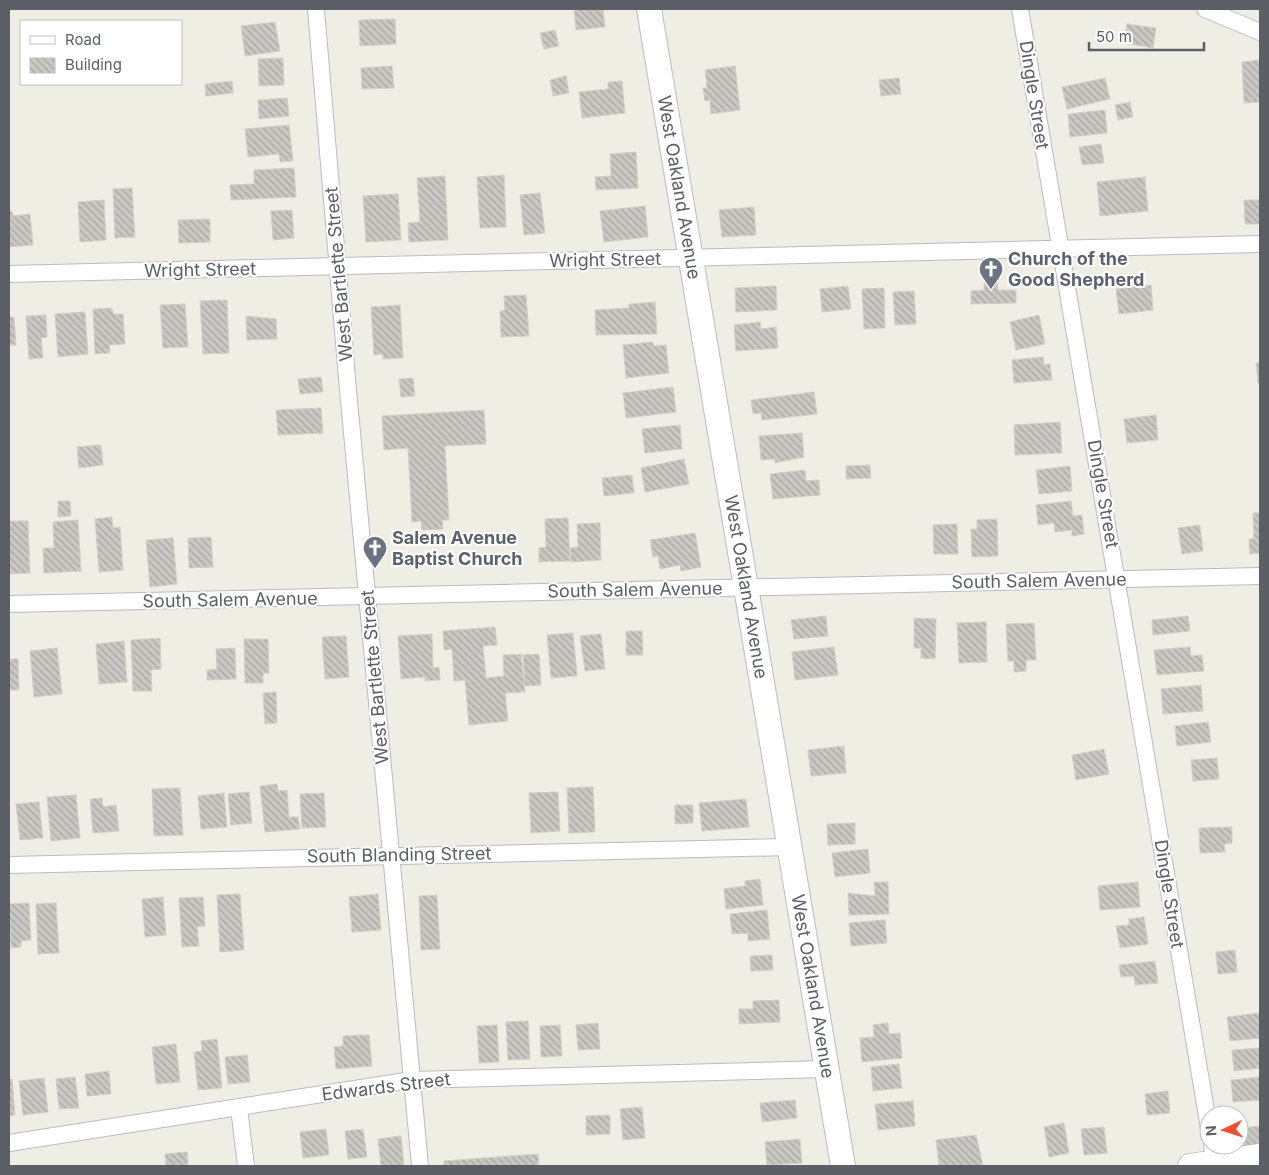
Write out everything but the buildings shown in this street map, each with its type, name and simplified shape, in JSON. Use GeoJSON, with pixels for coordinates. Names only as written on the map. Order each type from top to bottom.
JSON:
{"type":"FeatureCollection","features":[{"type":"Feature","properties":{"kind":"street","name":"West Bartlette Street"},"geometry":{"type":"LineString","coordinates":[[316,9],[420,1166]]}},
{"type":"Feature","properties":{"kind":"street","name":"West Oakland Avenue"},"geometry":{"type":"LineString","coordinates":[[649,9],[689,258],[843,1166]]}},
{"type":"Feature","properties":{"kind":"street","name":"Dingle Street"},"geometry":{"type":"LineString","coordinates":[[1020,9],[1205,1105]]}},
{"type":"Feature","properties":{"kind":"street"},"geometry":{"type":"LineString","coordinates":[[1205,9],[1260,32]]}},
{"type":"Feature","properties":{"kind":"street","name":"Wright Street"},"geometry":{"type":"LineString","coordinates":[[9,274],[1260,244]]}},
{"type":"Feature","properties":{"kind":"street","name":"South Salem Avenue"},"geometry":{"type":"LineString","coordinates":[[9,604],[1260,576]]}},
{"type":"Feature","properties":{"kind":"street","name":"South Blanding Street"},"geometry":{"type":"LineString","coordinates":[[9,865],[789,846]]}},
{"type":"Feature","properties":{"kind":"street","name":"Edwards Street"},"geometry":{"type":"LineString","coordinates":[[9,1143],[412,1080],[826,1069]]}},
{"type":"Feature","properties":{"kind":"street"},"geometry":{"type":"LineString","coordinates":[[239,1108],[246,1166]]}},
{"type":"Feature","properties":{"kind":"street"},"geometry":{"type":"LineString","coordinates":[[1190,1166],[1212,1155]]}},
{"type":"Feature","properties":{"kind":"street"},"geometry":{"type":"LineString","coordinates":[[1237,1155],[1260,1156]]}},
{"type":"Feature","properties":{"kind":"place","name":"Church of the Good Shepherd"},"geometry":{"type":"Point","coordinates":[991,290]}},
{"type":"Feature","properties":{"kind":"place","name":"Salem Avenue Baptist Church"},"geometry":{"type":"Point","coordinates":[375,569]}}]}
